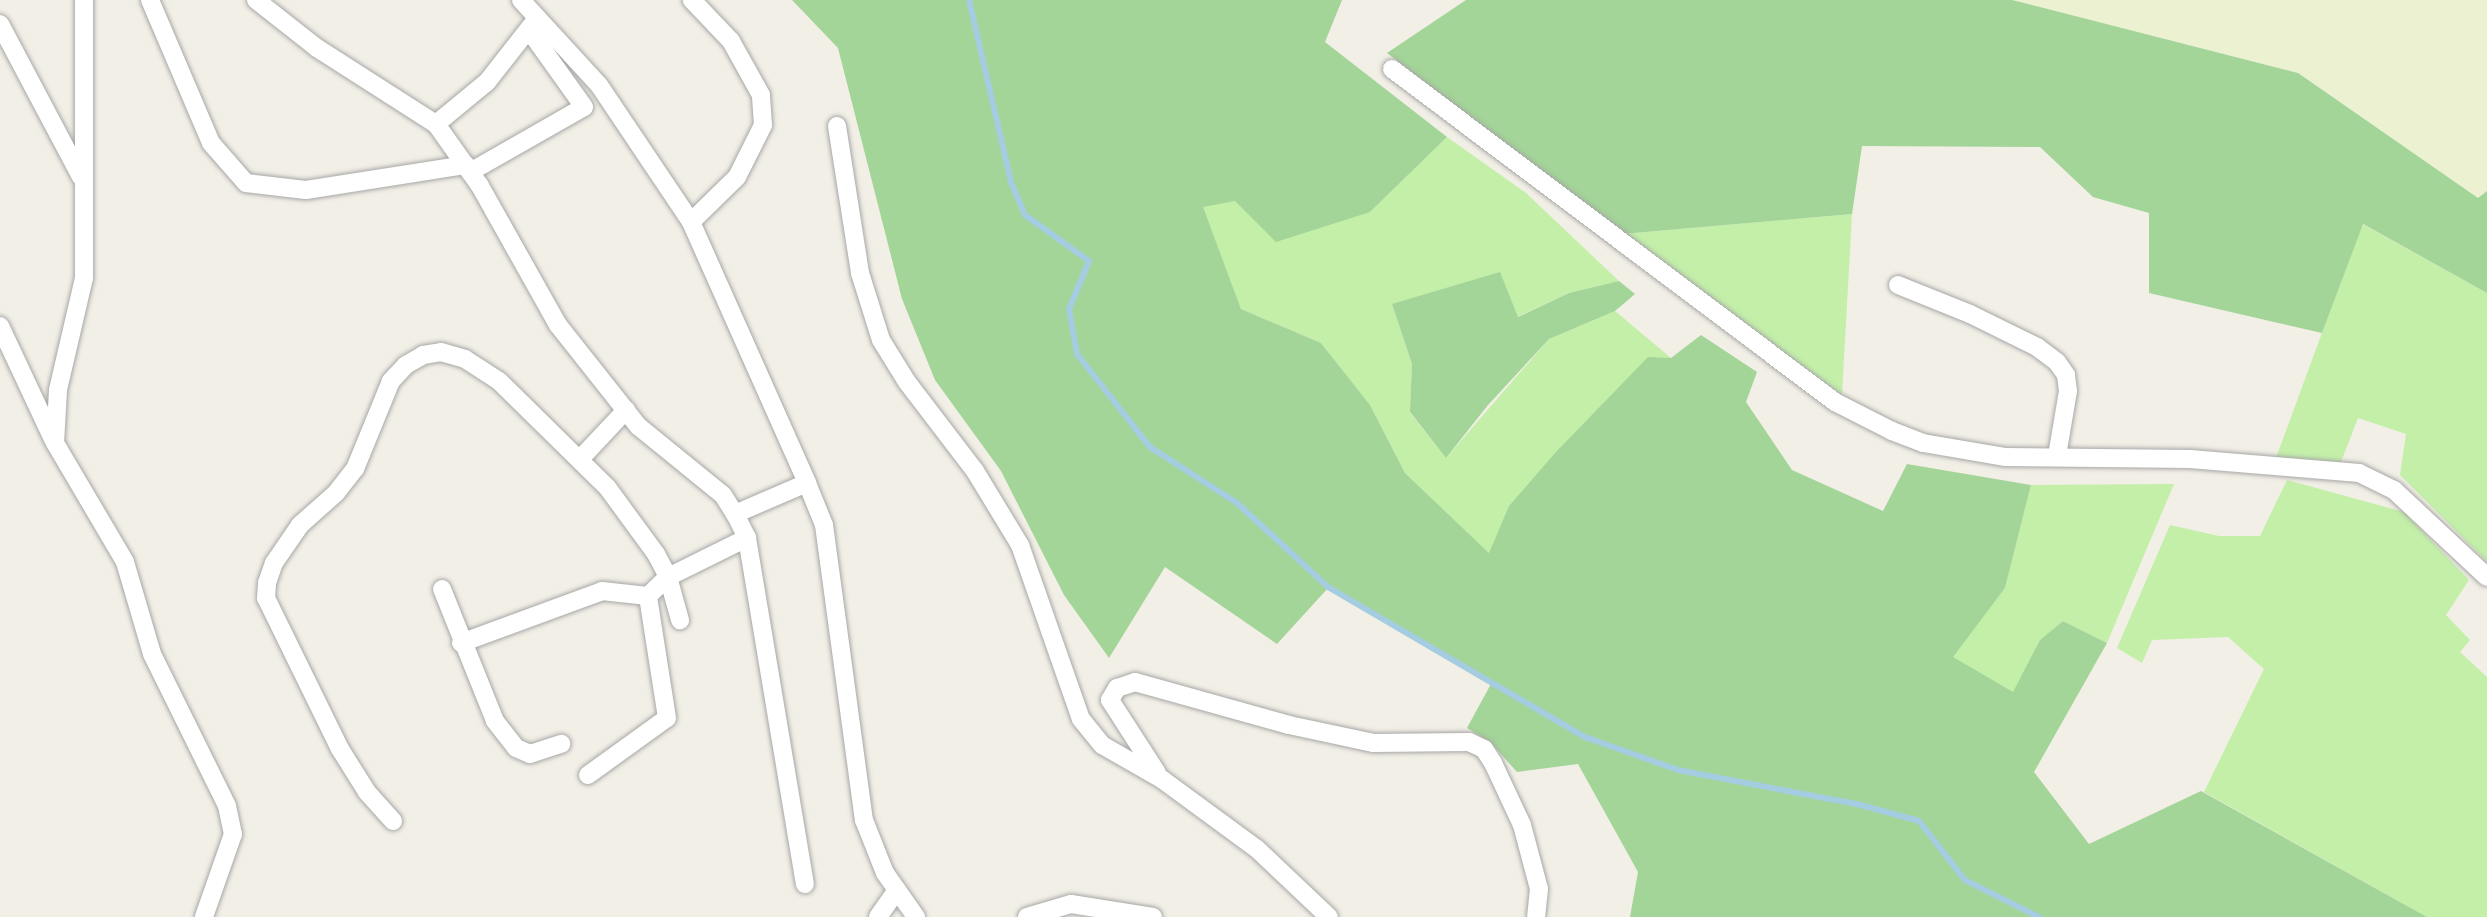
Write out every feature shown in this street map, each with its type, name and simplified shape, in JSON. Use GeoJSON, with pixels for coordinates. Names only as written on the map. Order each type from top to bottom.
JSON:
{"type":"FeatureCollection","features":[{"type":"Feature","properties":{"kind":"street"},"geometry":{"type":"LineString","coordinates":[[55,443],[58,390],[84,278],[84,0]]}},
{"type":"Feature","properties":{"kind":"street"},"geometry":{"type":"LineString","coordinates":[[150,0],[211,143],[246,183],[306,190],[468,168],[606,96]]}},
{"type":"Feature","properties":{"kind":"street"},"geometry":{"type":"LineString","coordinates":[[256,0],[317,48],[436,124],[468,168],[558,325],[638,426],[723,495],[735,514],[747,538],[805,884]]}},
{"type":"Feature","properties":{"kind":"street"},"geometry":{"type":"LineString","coordinates":[[521,0],[584,107]]}},
{"type":"Feature","properties":{"kind":"street"},"geometry":{"type":"LineString","coordinates":[[691,222],[737,177],[763,125],[761,95],[739,55],[731,41],[692,0]]}},
{"type":"Feature","properties":{"kind":"street"},"geometry":{"type":"LineString","coordinates":[[436,124],[487,82],[534,23]]}},
{"type":"Feature","properties":{"kind":"street"},"geometry":{"type":"LineString","coordinates":[[534,23],[606,96],[691,222],[807,483],[824,525],[864,820],[885,873],[916,917]]}},
{"type":"Feature","properties":{"kind":"street"},"geometry":{"type":"LineString","coordinates":[[0,24],[83,180]]}},
{"type":"Feature","properties":{"kind":"street"},"geometry":{"type":"LineString","coordinates":[[1392,69],[1835,402],[1923,443],[2006,457],[2190,459],[2359,473],[2379,479],[2394,490],[2487,577]]}},
{"type":"Feature","properties":{"kind":"street"},"geometry":{"type":"LineString","coordinates":[[837,126],[860,273],[881,340],[907,382],[975,471],[1020,545],[1081,719],[1102,745],[1163,780],[1257,849],[1329,917]]}},
{"type":"Feature","properties":{"kind":"street"},"geometry":{"type":"LineString","coordinates":[[1898,285],[1970,314],[2037,347],[2057,362],[2066,375],[2068,391],[2057,456]]}},
{"type":"Feature","properties":{"kind":"street"},"geometry":{"type":"LineString","coordinates":[[0,326],[55,443],[125,562],[152,654],[227,806],[233,834],[204,917]]}},
{"type":"Feature","properties":{"kind":"street"},"geometry":{"type":"LineString","coordinates":[[393,821],[367,792],[340,749],[266,598],[274,563],[300,525],[336,493],[355,469],[391,381],[423,355],[441,352],[465,359],[499,381],[581,458],[607,487],[656,554],[668,577],[680,620]]}},
{"type":"Feature","properties":{"kind":"street"},"geometry":{"type":"LineString","coordinates":[[581,458],[626,410]]}},
{"type":"Feature","properties":{"kind":"street"},"geometry":{"type":"LineString","coordinates":[[735,514],[807,483]]}},
{"type":"Feature","properties":{"kind":"street"},"geometry":{"type":"LineString","coordinates":[[461,643],[602,591],[648,596],[668,577],[747,538]]}},
{"type":"Feature","properties":{"kind":"street"},"geometry":{"type":"LineString","coordinates":[[442,589],[461,643],[495,721],[516,748],[530,754],[561,744]]}},
{"type":"Feature","properties":{"kind":"street"},"geometry":{"type":"LineString","coordinates":[[588,775],[667,718],[648,596]]}},
{"type":"Feature","properties":{"kind":"street"},"geometry":{"type":"LineString","coordinates":[[1163,780],[1110,700],[1117,688],[1135,682],[1289,725],[1374,743],[1469,742],[1484,749],[1522,825],[1539,889],[1536,917]]}},
{"type":"Feature","properties":{"kind":"street"},"geometry":{"type":"LineString","coordinates":[[878,917],[897,890]]}},
{"type":"Feature","properties":{"kind":"street"},"geometry":{"type":"LineString","coordinates":[[1027,917],[1071,904],[1153,917]]}},
{"type":"Feature","properties":{"kind":"green space"},"geometry":{"type":"Polygon","coordinates":[[[792,0],[1342,0],[1325,42],[1447,137],[1370,212],[1276,242],[1235,201],[1203,207],[1241,309],[1321,343],[1370,405],[1405,473],[1489,553],[1509,506],[1556,452],[1648,357],[1671,358],[1701,335],[1757,372],[1746,402],[1792,470],[1883,511],[1907,464],[2031,485],[2005,588],[1953,657],[2013,692],[2040,640],[2063,621],[2107,643],[2034,772],[2089,844],[2201,791],[2427,917],[1630,917],[1638,872],[1578,764],[1517,772],[1491,743],[1467,728],[1492,682],[1328,588],[1277,644],[1165,567],[1109,658],[1064,595],[1001,471],[935,380],[902,299],[838,48],[792,0]]]}},
{"type":"Feature","properties":{"kind":"green space"},"geometry":{"type":"Polygon","coordinates":[[[1466,0],[2012,0],[2298,73],[2478,198],[2487,191],[2487,293],[2363,224],[2322,333],[2149,293],[2149,213],[2093,197],[2040,147],[1862,146],[1852,214],[1622,234],[1387,53],[1466,0]]]}},
{"type":"Feature","properties":{"kind":"green space"},"geometry":{"type":"Polygon","coordinates":[[[2012,0],[2487,0],[2487,191],[2478,198],[2298,73],[2012,0]]]}},
{"type":"Feature","properties":{"kind":"green space"},"geometry":{"type":"Polygon","coordinates":[[[1447,137],[1526,193],[1619,281],[1569,293],[1517,317],[1392,304],[1412,364],[1410,413],[1446,458],[1549,339],[1615,311],[1671,358],[1509,506],[1490,554],[1405,473],[1370,405],[1321,343],[1241,309],[1202,206],[1235,201],[1370,212],[1447,137]]]}},
{"type":"Feature","properties":{"kind":"green space"},"geometry":{"type":"Polygon","coordinates":[[[1852,214],[1842,395],[1622,234],[1852,214]]]}},
{"type":"Feature","properties":{"kind":"green space"},"geometry":{"type":"Polygon","coordinates":[[[2362,224],[2487,293],[2487,562],[2400,475],[2406,434],[2358,418],[2341,462],[2276,458],[2362,224]]]}},
{"type":"Feature","properties":{"kind":"green space"},"geometry":{"type":"Polygon","coordinates":[[[1500,272],[1518,317],[1569,293],[1619,281],[1635,294],[1615,311],[1549,339],[1488,405],[1446,458],[1410,412],[1412,364],[1392,304],[1500,272]]]}},
{"type":"Feature","properties":{"kind":"green space"},"geometry":{"type":"Polygon","coordinates":[[[2287,480],[2404,512],[2469,580],[2446,615],[2470,640],[2460,652],[2487,677],[2487,917],[2427,917],[2204,792],[2264,669],[2228,637],[2152,640],[2142,663],[2117,648],[2170,525],[2219,536],[2260,536],[2287,480]]]}},
{"type":"Feature","properties":{"kind":"green space"},"geometry":{"type":"Polygon","coordinates":[[[2174,484],[2107,643],[2063,621],[2040,640],[2014,693],[1952,657],[2005,588],[2031,485],[2174,484]]]}},
{"type":"Feature","properties":{"kind":"waterway"},"geometry":{"type":"LineString","coordinates":[[969,0],[1011,182],[1025,215],[1089,261],[1069,309],[1077,354],[1150,447],[1237,503],[1328,587],[1585,737],[1678,770],[1857,804],[1919,821],[1965,880],[2039,917]]}}]}
